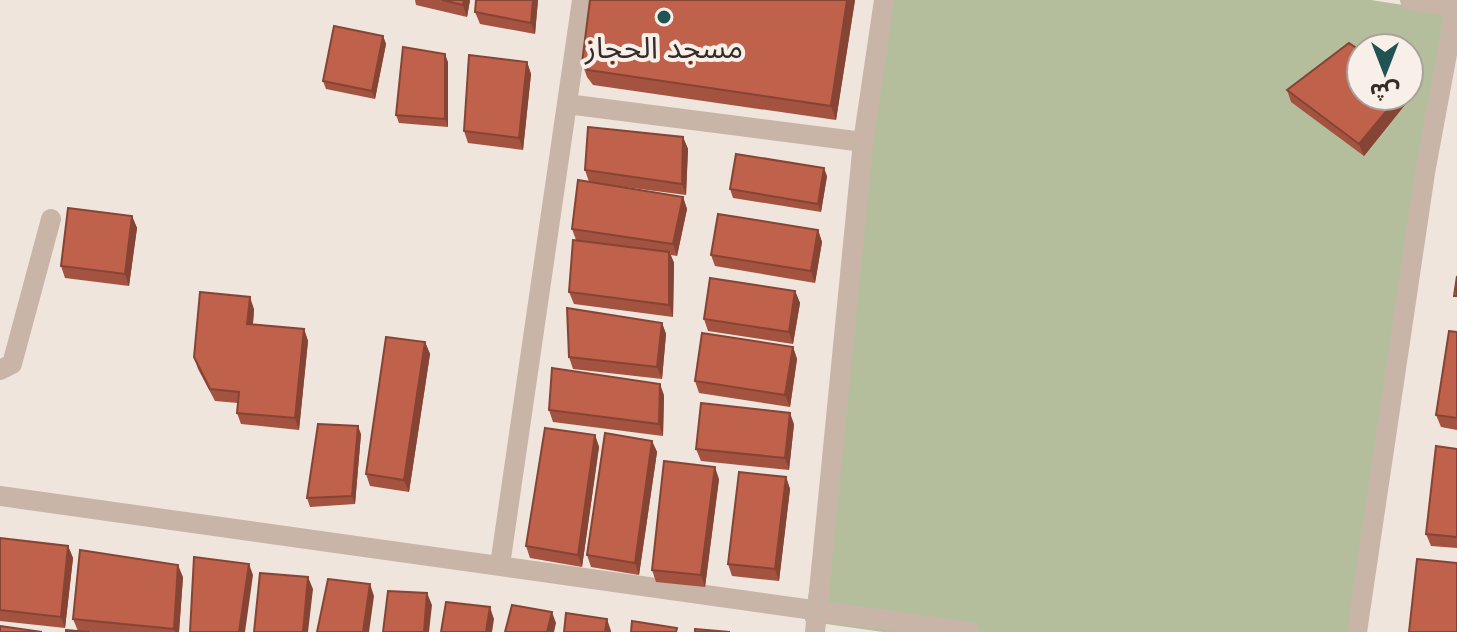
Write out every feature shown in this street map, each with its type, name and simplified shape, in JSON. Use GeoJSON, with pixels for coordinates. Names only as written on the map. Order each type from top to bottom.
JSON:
{"type":"FeatureCollection","features":[{"type":"Feature","properties":{"kind":"street"},"geometry":{"type":"LineString","coordinates":[[500,565],[582,0]]}},
{"type":"Feature","properties":{"kind":"street"},"geometry":{"type":"LineString","coordinates":[[815,632],[863,142],[884,0]]}},
{"type":"Feature","properties":{"kind":"street"},"geometry":{"type":"LineString","coordinates":[[1357,632],[1425,173],[1456,4],[1410,0]]}},
{"type":"Feature","properties":{"kind":"street"},"geometry":{"type":"LineString","coordinates":[[567,104],[863,142]]}},
{"type":"Feature","properties":{"kind":"street"},"geometry":{"type":"LineString","coordinates":[[0,370],[12,364],[51,219]]}},
{"type":"Feature","properties":{"kind":"street"},"geometry":{"type":"LineString","coordinates":[[0,496],[970,632]]}},
{"type":"Feature","properties":{"kind":"green space"},"geometry":{"type":"Polygon","coordinates":[[[889,0],[1371,0],[1448,12],[1356,632],[883,632],[805,621],[889,0]]]}},
{"type":"Feature","properties":{"kind":"building"},"geometry":{"type":"Polygon","coordinates":[[[442,0],[464,0],[463,5],[442,0]]]}},
{"type":"Feature","properties":{"kind":"building"},"geometry":{"type":"Polygon","coordinates":[[[476,0],[533,0],[531,23],[475,12],[476,0]]]}},
{"type":"Feature","properties":{"kind":"building"},"geometry":{"type":"Polygon","coordinates":[[[590,0],[847,0],[831,106],[588,70],[582,63],[590,0]]]}},
{"type":"Feature","properties":{"kind":"building"},"geometry":{"type":"Polygon","coordinates":[[[334,26],[383,36],[372,91],[323,81],[334,26]]]}},
{"type":"Feature","properties":{"kind":"building"},"geometry":{"type":"Polygon","coordinates":[[[1345,46],[1345,112],[1386,112],[1359,144],[1287,90],[1345,46]]]}},
{"type":"Feature","properties":{"kind":"building"},"geometry":{"type":"Polygon","coordinates":[[[403,47],[445,54],[445,119],[396,115],[403,47]]]}},
{"type":"Feature","properties":{"kind":"building"},"geometry":{"type":"Polygon","coordinates":[[[469,55],[527,62],[519,138],[464,131],[469,55]]]}},
{"type":"Feature","properties":{"kind":"building"},"geometry":{"type":"Polygon","coordinates":[[[588,127],[683,137],[682,184],[585,170],[588,127]]]}},
{"type":"Feature","properties":{"kind":"building"},"geometry":{"type":"Polygon","coordinates":[[[736,154],[824,168],[818,204],[730,189],[736,154]]]}},
{"type":"Feature","properties":{"kind":"building"},"geometry":{"type":"Polygon","coordinates":[[[578,180],[683,197],[673,244],[572,229],[578,180]]]}},
{"type":"Feature","properties":{"kind":"building"},"geometry":{"type":"Polygon","coordinates":[[[68,208],[132,216],[125,274],[61,266],[68,208]]]}},
{"type":"Feature","properties":{"kind":"building"},"geometry":{"type":"Polygon","coordinates":[[[718,214],[818,230],[811,271],[711,255],[718,214]]]}},
{"type":"Feature","properties":{"kind":"building"},"geometry":{"type":"Polygon","coordinates":[[[573,240],[669,252],[669,305],[569,292],[573,240]]]}},
{"type":"Feature","properties":{"kind":"building"},"geometry":{"type":"Polygon","coordinates":[[[710,278],[795,291],[789,332],[704,319],[710,278]]]}},
{"type":"Feature","properties":{"kind":"building"},"geometry":{"type":"Polygon","coordinates":[[[200,292],[250,297],[247,324],[304,329],[295,418],[237,413],[239,392],[210,389],[194,357],[200,292]]]}},
{"type":"Feature","properties":{"kind":"building"},"geometry":{"type":"Polygon","coordinates":[[[567,308],[662,323],[657,367],[569,357],[567,308]]]}},
{"type":"Feature","properties":{"kind":"building"},"geometry":{"type":"Polygon","coordinates":[[[1449,331],[1457,332],[1457,418],[1436,415],[1449,331]]]}},
{"type":"Feature","properties":{"kind":"building"},"geometry":{"type":"Polygon","coordinates":[[[702,333],[793,347],[785,395],[695,381],[702,333]]]}},
{"type":"Feature","properties":{"kind":"building"},"geometry":{"type":"Polygon","coordinates":[[[386,337],[425,342],[404,480],[366,474],[386,337]]]}},
{"type":"Feature","properties":{"kind":"building"},"geometry":{"type":"Polygon","coordinates":[[[552,368],[660,384],[659,424],[549,410],[552,368]]]}},
{"type":"Feature","properties":{"kind":"building"},"geometry":{"type":"Polygon","coordinates":[[[701,403],[790,413],[785,458],[696,449],[701,403]]]}},
{"type":"Feature","properties":{"kind":"building"},"geometry":{"type":"Polygon","coordinates":[[[318,424],[358,426],[352,496],[307,498],[318,424]]]}},
{"type":"Feature","properties":{"kind":"building"},"geometry":{"type":"Polygon","coordinates":[[[545,428],[595,435],[578,555],[526,546],[545,428]]]}},
{"type":"Feature","properties":{"kind":"building"},"geometry":{"type":"Polygon","coordinates":[[[605,433],[652,441],[635,563],[587,555],[605,433]]]}},
{"type":"Feature","properties":{"kind":"building"},"geometry":{"type":"Polygon","coordinates":[[[1436,446],[1457,449],[1457,537],[1426,534],[1436,446]]]}},
{"type":"Feature","properties":{"kind":"building"},"geometry":{"type":"Polygon","coordinates":[[[664,461],[715,467],[701,575],[652,570],[664,461]]]}},
{"type":"Feature","properties":{"kind":"building"},"geometry":{"type":"Polygon","coordinates":[[[739,472],[786,477],[775,569],[728,564],[739,472]]]}},
{"type":"Feature","properties":{"kind":"building"},"geometry":{"type":"Polygon","coordinates":[[[0,538],[68,546],[61,617],[0,610],[0,538]]]}},
{"type":"Feature","properties":{"kind":"building"},"geometry":{"type":"Polygon","coordinates":[[[80,550],[178,565],[174,629],[73,619],[80,550]]]}},
{"type":"Feature","properties":{"kind":"building"},"geometry":{"type":"Polygon","coordinates":[[[194,557],[249,564],[239,632],[190,632],[194,557]]]}},
{"type":"Feature","properties":{"kind":"building"},"geometry":{"type":"Polygon","coordinates":[[[1417,559],[1457,563],[1457,632],[1409,632],[1417,559]]]}},
{"type":"Feature","properties":{"kind":"building"},"geometry":{"type":"Polygon","coordinates":[[[260,573],[308,577],[303,632],[254,632],[260,573]]]}},
{"type":"Feature","properties":{"kind":"building"},"geometry":{"type":"Polygon","coordinates":[[[328,579],[370,584],[363,632],[317,632],[328,579]]]}},
{"type":"Feature","properties":{"kind":"building"},"geometry":{"type":"Polygon","coordinates":[[[388,591],[427,593],[424,632],[383,632],[388,591]]]}},
{"type":"Feature","properties":{"kind":"building"},"geometry":{"type":"Polygon","coordinates":[[[446,602],[490,607],[486,632],[441,632],[446,602]]]}},
{"type":"Feature","properties":{"kind":"building"},"geometry":{"type":"Polygon","coordinates":[[[512,605],[552,612],[547,632],[505,632],[512,605]]]}},
{"type":"Feature","properties":{"kind":"building"},"geometry":{"type":"Polygon","coordinates":[[[566,613],[607,619],[605,632],[564,632],[566,613]]]}},
{"type":"Feature","properties":{"kind":"building"},"geometry":{"type":"Polygon","coordinates":[[[632,621],[677,628],[676,632],[631,632],[632,621]]]}},
{"type":"Feature","properties":{"kind":"building"},"geometry":{"type":"Polygon","coordinates":[[[0,626],[42,632],[0,632],[0,626]]]}},
{"type":"Feature","properties":{"kind":"building"},"geometry":{"type":"Polygon","coordinates":[[[695,629],[730,632],[695,632],[695,629]]]}},
{"type":"Feature","properties":{"kind":"place","name":"مسجد الحجاز"},"geometry":{"type":"Point","coordinates":[664,17]}}]}
